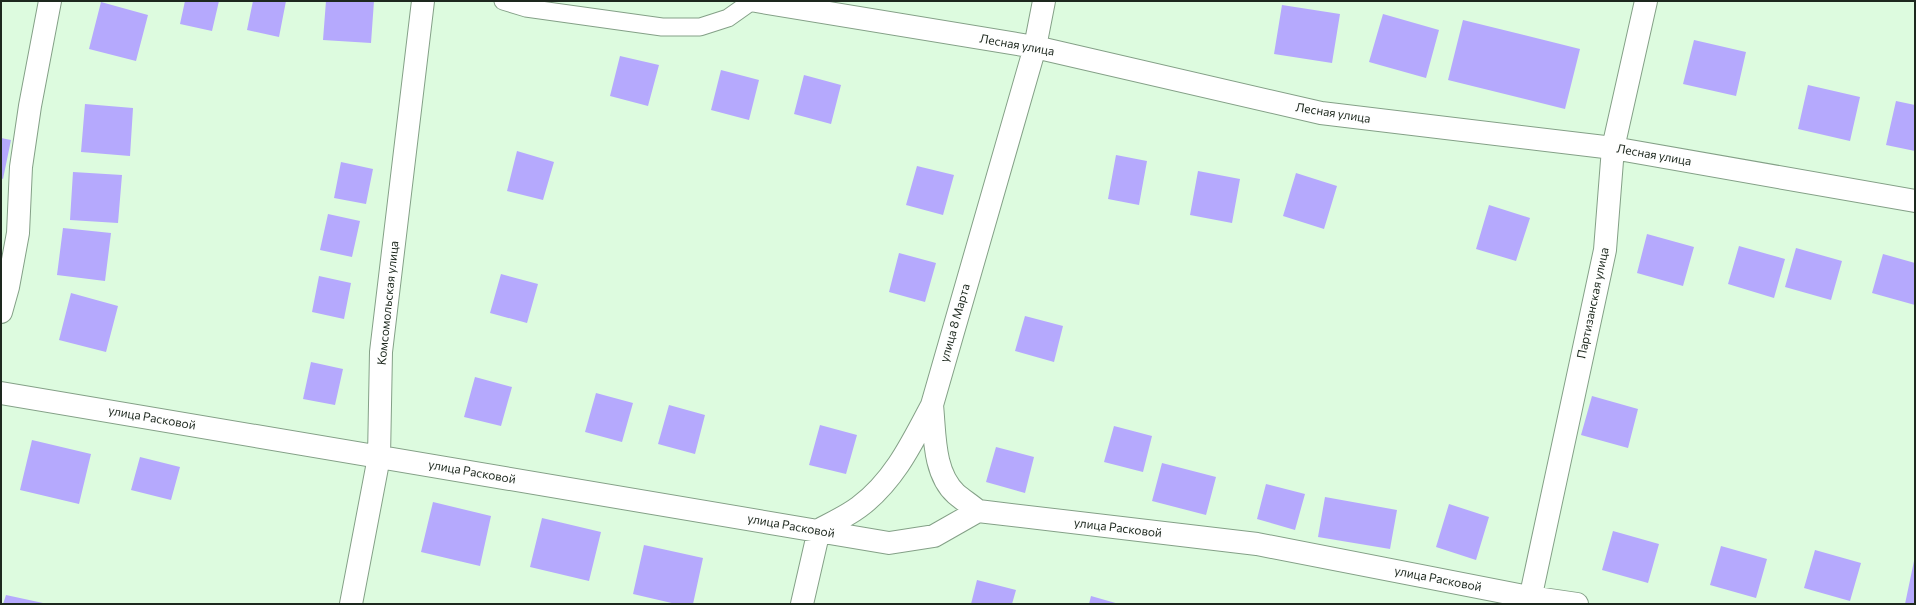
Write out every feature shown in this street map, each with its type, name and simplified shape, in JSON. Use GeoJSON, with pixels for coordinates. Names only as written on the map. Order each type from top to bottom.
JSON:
{"type":"FeatureCollection","features":[{"type":"Feature","properties":{"kind":"street"},"geometry":{"type":"LineString","coordinates":[[1,312],[8,287],[18,233],[21,166],[30,106],[50,1]]}},
{"type":"Feature","properties":{"kind":"street","name":"Комсомольская улица"},"geometry":{"type":"LineString","coordinates":[[352,604],[379,457],[381,352],[423,1]]}},
{"type":"Feature","properties":{"kind":"street","name":"Лесная улица"},"geometry":{"type":"LineString","coordinates":[[756,1],[1035,47],[1321,113],[1614,148],[1915,201]]}},
{"type":"Feature","properties":{"kind":"street","name":"улица 8 Марта"},"geometry":{"type":"LineString","coordinates":[[819,530],[859,507],[887,480],[909,450],[932,405],[1035,47],[1044,1]]}},
{"type":"Feature","properties":{"kind":"street","name":"Партизанская улица"},"geometry":{"type":"LineString","coordinates":[[1529,601],[1605,250],[1614,148],[1646,1]]}},
{"type":"Feature","properties":{"kind":"street","name":"улица Расковой"},"geometry":{"type":"LineString","coordinates":[[1,393],[889,543],[934,536],[978,511],[1257,544],[1529,601],[1577,604]]}},
{"type":"Feature","properties":{"kind":"street"},"geometry":{"type":"LineString","coordinates":[[932,405],[936,444],[941,472],[955,493],[978,511]]}},
{"type":"Feature","properties":{"kind":"street"},"geometry":{"type":"LineString","coordinates":[[802,604],[819,530]]}},
{"type":"Feature","properties":{"kind":"lane"},"geometry":{"type":"LineString","coordinates":[[503,1],[526,8],[639,24],[662,27],[700,27],[728,18],[752,1]]}},
{"type":"Feature","properties":{"kind":"building"},"geometry":{"type":"Polygon","coordinates":[[[185,1],[219,1],[212,31],[180,24],[185,1]]]}},
{"type":"Feature","properties":{"kind":"building"},"geometry":{"type":"Polygon","coordinates":[[[253,1],[286,1],[279,37],[247,30],[253,1]]]}},
{"type":"Feature","properties":{"kind":"building"},"geometry":{"type":"Polygon","coordinates":[[[326,1],[374,1],[371,43],[323,40],[326,1]]]}},
{"type":"Feature","properties":{"kind":"building"},"geometry":{"type":"Polygon","coordinates":[[[101,2],[148,15],[136,61],[89,49],[101,2]]]}},
{"type":"Feature","properties":{"kind":"building"},"geometry":{"type":"Polygon","coordinates":[[[1282,5],[1340,14],[1332,63],[1274,54],[1282,5]]]}},
{"type":"Feature","properties":{"kind":"building"},"geometry":{"type":"Polygon","coordinates":[[[1383,14],[1439,30],[1426,78],[1369,62],[1383,14]]]}},
{"type":"Feature","properties":{"kind":"building"},"geometry":{"type":"Polygon","coordinates":[[[1463,20],[1580,49],[1565,109],[1448,80],[1463,20]]]}},
{"type":"Feature","properties":{"kind":"building"},"geometry":{"type":"Polygon","coordinates":[[[1694,40],[1746,52],[1736,96],[1683,84],[1694,40]]]}},
{"type":"Feature","properties":{"kind":"building"},"geometry":{"type":"Polygon","coordinates":[[[620,56],[659,65],[648,106],[610,96],[620,56]]]}},
{"type":"Feature","properties":{"kind":"building"},"geometry":{"type":"Polygon","coordinates":[[[721,70],[759,80],[749,120],[711,110],[721,70]]]}},
{"type":"Feature","properties":{"kind":"building"},"geometry":{"type":"Polygon","coordinates":[[[804,75],[841,85],[831,124],[794,114],[804,75]]]}},
{"type":"Feature","properties":{"kind":"building"},"geometry":{"type":"Polygon","coordinates":[[[1808,85],[1860,97],[1850,141],[1798,129],[1808,85]]]}},
{"type":"Feature","properties":{"kind":"building"},"geometry":{"type":"Polygon","coordinates":[[[1896,101],[1915,105],[1915,151],[1886,145],[1896,101]]]}},
{"type":"Feature","properties":{"kind":"building"},"geometry":{"type":"Polygon","coordinates":[[[85,104],[133,108],[130,156],[81,152],[85,104]]]}},
{"type":"Feature","properties":{"kind":"building"},"geometry":{"type":"Polygon","coordinates":[[[1,138],[11,140],[3,179],[1,178],[1,138]]]}},
{"type":"Feature","properties":{"kind":"building"},"geometry":{"type":"Polygon","coordinates":[[[517,151],[554,162],[543,200],[507,191],[517,151]]]}},
{"type":"Feature","properties":{"kind":"building"},"geometry":{"type":"Polygon","coordinates":[[[1116,155],[1147,161],[1139,205],[1108,199],[1116,155]]]}},
{"type":"Feature","properties":{"kind":"building"},"geometry":{"type":"Polygon","coordinates":[[[341,162],[373,169],[366,204],[334,198],[341,162]]]}},
{"type":"Feature","properties":{"kind":"building"},"geometry":{"type":"Polygon","coordinates":[[[917,166],[954,175],[943,215],[906,205],[917,166]]]}},
{"type":"Feature","properties":{"kind":"building"},"geometry":{"type":"Polygon","coordinates":[[[1198,171],[1240,179],[1232,223],[1190,215],[1198,171]]]}},
{"type":"Feature","properties":{"kind":"building"},"geometry":{"type":"Polygon","coordinates":[[[73,172],[122,175],[118,223],[70,220],[73,172]]]}},
{"type":"Feature","properties":{"kind":"building"},"geometry":{"type":"Polygon","coordinates":[[[1296,173],[1337,186],[1324,229],[1283,216],[1296,173]]]}},
{"type":"Feature","properties":{"kind":"building"},"geometry":{"type":"Polygon","coordinates":[[[1489,205],[1530,218],[1516,261],[1476,249],[1489,205]]]}},
{"type":"Feature","properties":{"kind":"building"},"geometry":{"type":"Polygon","coordinates":[[[328,214],[360,221],[352,257],[320,250],[328,214]]]}},
{"type":"Feature","properties":{"kind":"building"},"geometry":{"type":"Polygon","coordinates":[[[63,228],[111,233],[105,281],[57,275],[63,228]]]}},
{"type":"Feature","properties":{"kind":"building"},"geometry":{"type":"Polygon","coordinates":[[[1647,234],[1694,247],[1683,286],[1637,273],[1647,234]]]}},
{"type":"Feature","properties":{"kind":"building"},"geometry":{"type":"Polygon","coordinates":[[[1739,246],[1785,259],[1774,298],[1728,284],[1739,246]]]}},
{"type":"Feature","properties":{"kind":"building"},"geometry":{"type":"Polygon","coordinates":[[[1796,248],[1842,261],[1831,300],[1785,287],[1796,248]]]}},
{"type":"Feature","properties":{"kind":"building"},"geometry":{"type":"Polygon","coordinates":[[[899,253],[936,263],[925,302],[889,292],[899,253]]]}},
{"type":"Feature","properties":{"kind":"building"},"geometry":{"type":"Polygon","coordinates":[[[1883,254],[1915,263],[1915,305],[1872,293],[1883,254]]]}},
{"type":"Feature","properties":{"kind":"building"},"geometry":{"type":"Polygon","coordinates":[[[501,274],[538,284],[527,323],[490,313],[501,274]]]}},
{"type":"Feature","properties":{"kind":"building"},"geometry":{"type":"Polygon","coordinates":[[[319,276],[351,283],[344,319],[312,312],[319,276]]]}},
{"type":"Feature","properties":{"kind":"building"},"geometry":{"type":"Polygon","coordinates":[[[71,293],[118,306],[106,352],[59,340],[71,293]]]}},
{"type":"Feature","properties":{"kind":"building"},"geometry":{"type":"Polygon","coordinates":[[[1025,316],[1063,326],[1054,362],[1015,351],[1025,316]]]}},
{"type":"Feature","properties":{"kind":"building"},"geometry":{"type":"Polygon","coordinates":[[[311,362],[343,369],[335,405],[303,399],[311,362]]]}},
{"type":"Feature","properties":{"kind":"building"},"geometry":{"type":"Polygon","coordinates":[[[475,377],[512,387],[501,426],[464,417],[475,377]]]}},
{"type":"Feature","properties":{"kind":"building"},"geometry":{"type":"Polygon","coordinates":[[[596,393],[633,403],[622,442],[585,432],[596,393]]]}},
{"type":"Feature","properties":{"kind":"building"},"geometry":{"type":"Polygon","coordinates":[[[1592,396],[1638,409],[1628,448],[1581,435],[1592,396]]]}},
{"type":"Feature","properties":{"kind":"building"},"geometry":{"type":"Polygon","coordinates":[[[669,405],[705,415],[695,454],[658,444],[669,405]]]}},
{"type":"Feature","properties":{"kind":"building"},"geometry":{"type":"Polygon","coordinates":[[[820,425],[857,435],[846,474],[809,465],[820,425]]]}},
{"type":"Feature","properties":{"kind":"building"},"geometry":{"type":"Polygon","coordinates":[[[1114,426],[1152,436],[1143,472],[1104,462],[1114,426]]]}},
{"type":"Feature","properties":{"kind":"building"},"geometry":{"type":"Polygon","coordinates":[[[32,440],[91,454],[79,504],[20,490],[32,440]]]}},
{"type":"Feature","properties":{"kind":"building"},"geometry":{"type":"Polygon","coordinates":[[[996,447],[1034,457],[1025,493],[986,482],[996,447]]]}},
{"type":"Feature","properties":{"kind":"building"},"geometry":{"type":"Polygon","coordinates":[[[140,457],[180,467],[171,500],[131,490],[140,457]]]}},
{"type":"Feature","properties":{"kind":"building"},"geometry":{"type":"Polygon","coordinates":[[[1162,463],[1216,477],[1206,515],[1152,501],[1162,463]]]}},
{"type":"Feature","properties":{"kind":"building"},"geometry":{"type":"Polygon","coordinates":[[[1266,484],[1305,494],[1295,530],[1257,519],[1266,484]]]}},
{"type":"Feature","properties":{"kind":"building"},"geometry":{"type":"Polygon","coordinates":[[[1325,497],[1397,510],[1390,549],[1318,537],[1325,497]]]}},
{"type":"Feature","properties":{"kind":"building"},"geometry":{"type":"Polygon","coordinates":[[[433,502],[491,516],[480,566],[421,552],[433,502]]]}},
{"type":"Feature","properties":{"kind":"building"},"geometry":{"type":"Polygon","coordinates":[[[1449,504],[1489,517],[1476,560],[1436,547],[1449,504]]]}},
{"type":"Feature","properties":{"kind":"building"},"geometry":{"type":"Polygon","coordinates":[[[542,518],[601,532],[589,581],[530,567],[542,518]]]}},
{"type":"Feature","properties":{"kind":"building"},"geometry":{"type":"Polygon","coordinates":[[[1613,531],[1659,544],[1648,583],[1602,570],[1613,531]]]}},
{"type":"Feature","properties":{"kind":"building"},"geometry":{"type":"Polygon","coordinates":[[[644,545],[703,558],[693,604],[676,604],[633,594],[644,545]]]}},
{"type":"Feature","properties":{"kind":"building"},"geometry":{"type":"Polygon","coordinates":[[[1721,546],[1767,559],[1756,598],[1710,585],[1721,546]]]}},
{"type":"Feature","properties":{"kind":"building"},"geometry":{"type":"Polygon","coordinates":[[[1815,550],[1861,563],[1850,601],[1804,588],[1815,550]]]}},
{"type":"Feature","properties":{"kind":"building"},"geometry":{"type":"Polygon","coordinates":[[[1914,561],[1915,604],[1905,604],[1914,561]]]}},
{"type":"Feature","properties":{"kind":"building"},"geometry":{"type":"Polygon","coordinates":[[[977,580],[1016,590],[1012,604],[971,604],[977,580]]]}},
{"type":"Feature","properties":{"kind":"building"},"geometry":{"type":"Polygon","coordinates":[[[6,595],[43,603],[43,604],[3,604],[6,595]]]}},
{"type":"Feature","properties":{"kind":"building"},"geometry":{"type":"Polygon","coordinates":[[[1091,596],[1119,604],[1089,604],[1091,596]]]}}]}
